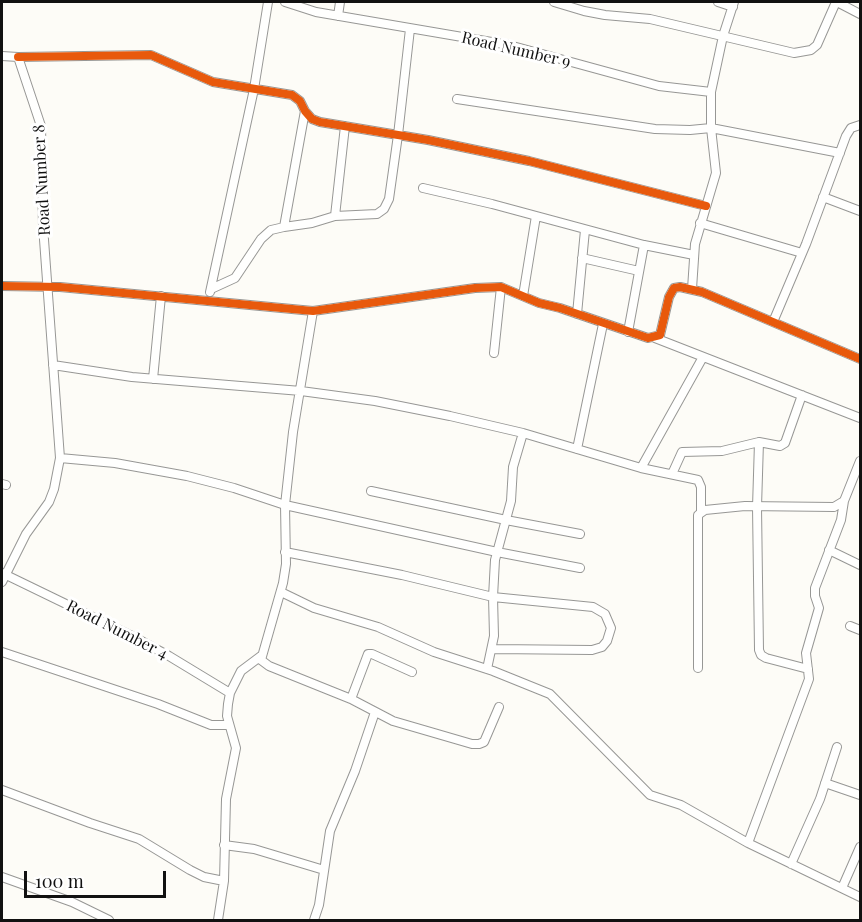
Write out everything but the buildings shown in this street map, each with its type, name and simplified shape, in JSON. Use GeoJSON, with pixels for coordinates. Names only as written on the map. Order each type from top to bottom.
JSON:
{"type":"FeatureCollection","features":[{"type":"Feature","properties":{"kind":"street"},"geometry":{"type":"LineString","coordinates":[[209,301],[254,89],[268,2]]}},
{"type":"Feature","properties":{"kind":"street","name":"Road Number 9"},"geometry":{"type":"LineString","coordinates":[[285,2],[316,12],[509,45],[659,86],[711,92]]}},
{"type":"Feature","properties":{"kind":"street"},"geometry":{"type":"LineString","coordinates":[[338,16],[340,2]]}},
{"type":"Feature","properties":{"kind":"street"},"geometry":{"type":"LineString","coordinates":[[554,2],[584,11],[650,19],[780,51],[803,53],[818,45],[836,2],[861,14]]}},
{"type":"Feature","properties":{"kind":"street"},"geometry":{"type":"LineString","coordinates":[[692,289],[694,255],[700,223],[716,173],[711,128],[711,92],[723,36],[734,4],[718,2]]}},
{"type":"Feature","properties":{"kind":"street"},"geometry":{"type":"LineString","coordinates":[[211,289],[235,278],[261,239],[271,231],[284,226],[312,223],[335,216],[373,214],[384,209],[389,199],[410,28]]}},
{"type":"Feature","properties":{"kind":"street"},"geometry":{"type":"LineString","coordinates":[[2,56],[151,55],[213,82],[292,95],[300,100],[312,119],[320,122],[529,161],[706,206]]}},
{"type":"Feature","properties":{"kind":"street","name":"Road Number 8"},"geometry":{"type":"LineString","coordinates":[[2,577],[26,534],[49,502],[60,458],[43,226],[41,126],[18,57]]}},
{"type":"Feature","properties":{"kind":"street"},"geometry":{"type":"LineString","coordinates":[[457,99],[655,129],[711,128],[840,153]]}},
{"type":"Feature","properties":{"kind":"street"},"geometry":{"type":"LineString","coordinates":[[284,226],[305,111]]}},
{"type":"Feature","properties":{"kind":"street"},"geometry":{"type":"LineString","coordinates":[[773,322],[851,128],[861,125]]}},
{"type":"Feature","properties":{"kind":"street"},"geometry":{"type":"LineString","coordinates":[[335,216],[345,126]]}},
{"type":"Feature","properties":{"kind":"street"},"geometry":{"type":"LineString","coordinates":[[423,188],[644,245],[694,255]]}},
{"type":"Feature","properties":{"kind":"street"},"geometry":{"type":"LineString","coordinates":[[824,197],[861,211]]}},
{"type":"Feature","properties":{"kind":"street"},"geometry":{"type":"LineString","coordinates":[[523,296],[536,216]]}},
{"type":"Feature","properties":{"kind":"street"},"geometry":{"type":"LineString","coordinates":[[700,223],[802,253]]}},
{"type":"Feature","properties":{"kind":"street"},"geometry":{"type":"LineString","coordinates":[[577,314],[585,230]]}},
{"type":"Feature","properties":{"kind":"street"},"geometry":{"type":"LineString","coordinates":[[628,332],[644,245]]}},
{"type":"Feature","properties":{"kind":"street"},"geometry":{"type":"LineString","coordinates":[[582,258],[639,271]]}},
{"type":"Feature","properties":{"kind":"street"},"geometry":{"type":"LineString","coordinates":[[2,286],[49,286],[313,311],[475,288],[501,287],[539,303],[628,332],[655,338],[861,418]]}},
{"type":"Feature","properties":{"kind":"street"},"geometry":{"type":"LineString","coordinates":[[494,353],[501,287]]}},
{"type":"Feature","properties":{"kind":"street"},"geometry":{"type":"LineString","coordinates":[[655,338],[663,329],[669,297],[674,288],[692,289],[861,359]]}},
{"type":"Feature","properties":{"kind":"street"},"geometry":{"type":"LineString","coordinates":[[153,378],[161,296]]}},
{"type":"Feature","properties":{"kind":"street"},"geometry":{"type":"LineString","coordinates":[[313,311],[293,432],[285,506],[286,564],[281,592],[261,656],[263,663],[351,699],[403,725],[479,744],[487,737],[499,707]]}},
{"type":"Feature","properties":{"kind":"street"},"geometry":{"type":"LineString","coordinates":[[577,449],[603,324]]}},
{"type":"Feature","properties":{"kind":"street"},"geometry":{"type":"LineString","coordinates":[[641,468],[703,357]]}},
{"type":"Feature","properties":{"kind":"street"},"geometry":{"type":"LineString","coordinates":[[53,365],[153,378],[301,391],[375,401],[523,433],[641,468],[692,478],[701,483],[701,512],[696,522],[698,668]]}},
{"type":"Feature","properties":{"kind":"street"},"geometry":{"type":"LineString","coordinates":[[672,474],[682,452],[722,451],[759,442],[780,446],[785,443],[802,395]]}},
{"type":"Feature","properties":{"kind":"street"},"geometry":{"type":"LineString","coordinates":[[487,669],[493,649],[493,597],[497,552],[513,490],[514,458],[523,433]]}},
{"type":"Feature","properties":{"kind":"street"},"geometry":{"type":"LineString","coordinates":[[759,442],[757,507],[759,650],[766,658],[808,669]]}},
{"type":"Feature","properties":{"kind":"street"},"geometry":{"type":"LineString","coordinates":[[60,458],[115,463],[187,476],[234,488],[285,506],[580,568]]}},
{"type":"Feature","properties":{"kind":"street"},"geometry":{"type":"LineString","coordinates":[[748,843],[809,679],[806,653],[819,608],[815,588],[841,520],[844,501],[861,461]]}},
{"type":"Feature","properties":{"kind":"street"},"geometry":{"type":"LineString","coordinates":[[850,486],[861,491]]}},
{"type":"Feature","properties":{"kind":"street"},"geometry":{"type":"LineString","coordinates":[[371,490],[580,534]]}},
{"type":"Feature","properties":{"kind":"street"},"geometry":{"type":"LineString","coordinates":[[701,512],[746,506],[834,507],[844,501]]}},
{"type":"Feature","properties":{"kind":"street"},"geometry":{"type":"LineString","coordinates":[[829,550],[861,565]]}},
{"type":"Feature","properties":{"kind":"street"},"geometry":{"type":"LineString","coordinates":[[285,552],[402,575],[493,597],[592,607],[605,614],[611,628],[607,641],[592,650],[493,649]]}},
{"type":"Feature","properties":{"kind":"street","name":"Road Number 4"},"geometry":{"type":"LineString","coordinates":[[2,577],[132,636],[230,693]]}},
{"type":"Feature","properties":{"kind":"street"},"geometry":{"type":"LineString","coordinates":[[281,592],[314,608],[368,624],[434,652],[525,682],[550,694],[650,795],[681,805],[748,843],[861,897]]}},
{"type":"Feature","properties":{"kind":"street"},"geometry":{"type":"LineString","coordinates":[[850,626],[861,630]]}},
{"type":"Feature","properties":{"kind":"street"},"geometry":{"type":"LineString","coordinates":[[2,652],[158,704],[211,725],[229,725]]}},
{"type":"Feature","properties":{"kind":"street"},"geometry":{"type":"LineString","coordinates":[[351,699],[368,654],[412,672]]}},
{"type":"Feature","properties":{"kind":"street"},"geometry":{"type":"LineString","coordinates":[[218,921],[224,881],[226,799],[236,748],[227,716],[230,693],[242,671],[261,656]]}},
{"type":"Feature","properties":{"kind":"street"},"geometry":{"type":"LineString","coordinates":[[314,921],[330,831],[355,771],[375,712]]}},
{"type":"Feature","properties":{"kind":"street"},"geometry":{"type":"LineString","coordinates":[[791,864],[808,828],[837,747]]}},
{"type":"Feature","properties":{"kind":"street"},"geometry":{"type":"LineString","coordinates":[[825,783],[861,795]]}},
{"type":"Feature","properties":{"kind":"street"},"geometry":{"type":"LineString","coordinates":[[2,790],[139,839],[204,877],[224,881]]}},
{"type":"Feature","properties":{"kind":"street"},"geometry":{"type":"LineString","coordinates":[[224,845],[254,849],[324,870]]}},
{"type":"Feature","properties":{"kind":"street"},"geometry":{"type":"LineString","coordinates":[[842,888],[861,847]]}},
{"type":"Feature","properties":{"kind":"street"},"geometry":{"type":"LineString","coordinates":[[2,877],[72,902],[109,921]]}},
{"type":"Feature","properties":{"kind":"cycle path"},"geometry":{"type":"LineString","coordinates":[[18,57],[151,55],[213,82],[292,95],[300,101],[312,119],[320,122],[428,140],[529,161],[706,206]]}},
{"type":"Feature","properties":{"kind":"cycle path"},"geometry":{"type":"LineString","coordinates":[[2,286],[60,287],[313,311],[475,288],[501,287],[539,303],[648,338],[660,335],[669,297],[674,288],[680,287],[702,292],[860,359]]}}]}
